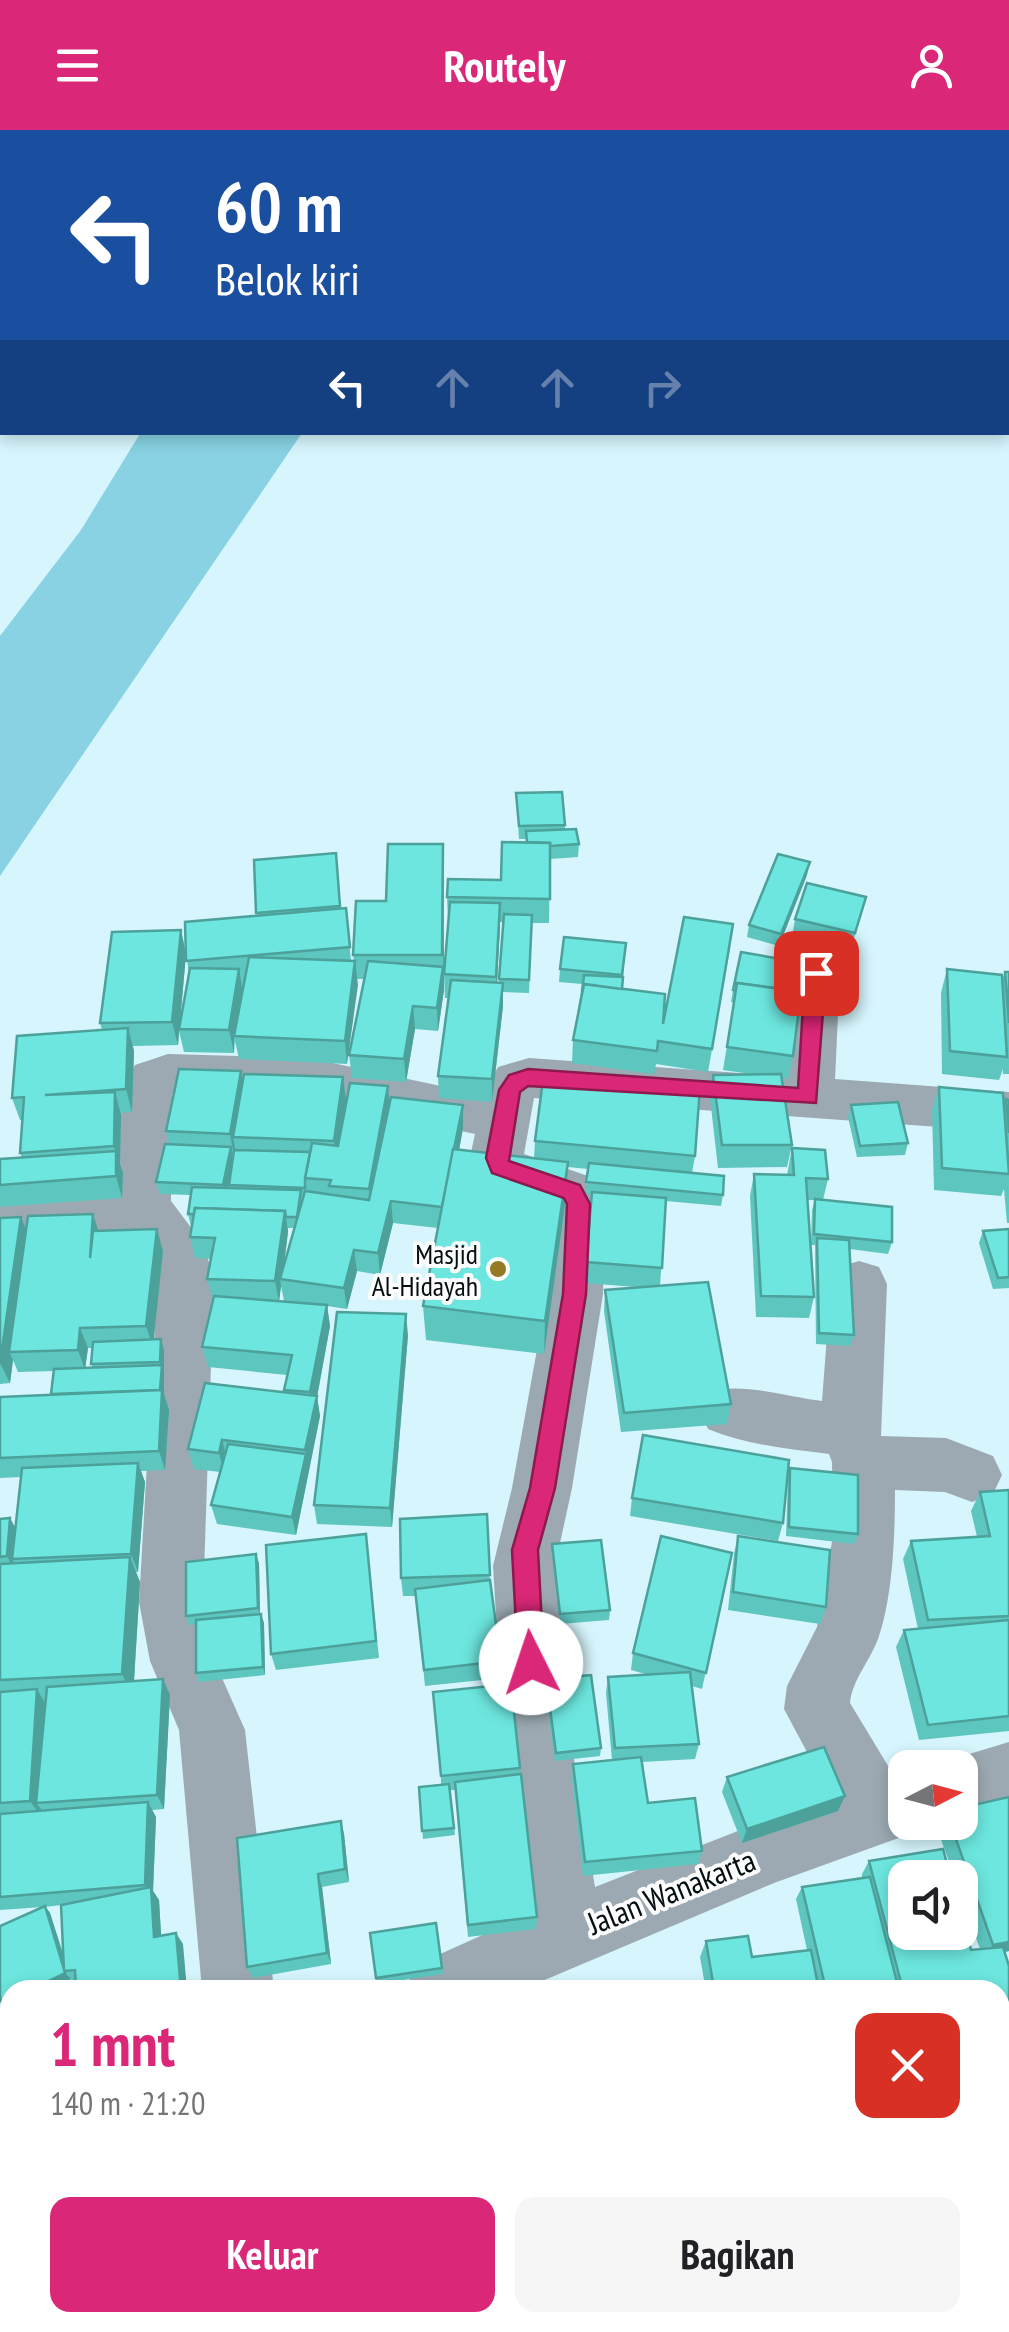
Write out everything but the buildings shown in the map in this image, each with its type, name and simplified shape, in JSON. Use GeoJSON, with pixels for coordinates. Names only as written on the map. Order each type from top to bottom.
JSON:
{"type":"FeatureCollection","features":[{"type":"Feature","properties":{"kind":"street"},"geometry":{"type":"LineString","coordinates":[[808,1098],[816,973]]}},
{"type":"Feature","properties":{"kind":"street"},"geometry":{"type":"LineString","coordinates":[[237,1980],[212,1730],[182,1661],[171,1602],[186,1274],[178,1254],[146,1212],[142,1187],[146,1094],[154,1079],[161,1075],[310,1078],[504,1120]]}},
{"type":"Feature","properties":{"kind":"street"},"geometry":{"type":"LineString","coordinates":[[567,1933],[536,1728],[524,1566],[542,1488],[574,1294],[578,1204],[572,1192],[500,1166],[497,1158],[510,1090],[516,1081],[528,1078],[1009,1112]]}},
{"type":"Feature","properties":{"kind":"street"},"geometry":{"type":"LineString","coordinates":[[0,1224],[146,1212]]}},
{"type":"Feature","properties":{"kind":"street"},"geometry":{"type":"LineString","coordinates":[[859,1284],[855,1446],[864,1536],[848,1636],[819,1686],[817,1709],[888,1803]]}},
{"type":"Feature","properties":{"kind":"street"},"geometry":{"type":"LineString","coordinates":[[728,1411],[855,1446],[946,1465],[972,1475]]}},
{"type":"Feature","properties":{"kind":"street"},"geometry":{"type":"LineString","coordinates":[[978,1783],[1009,1775]]}},
{"type":"Feature","properties":{"kind":"street","name":"Jalan Wanakarta"},"geometry":{"type":"LineString","coordinates":[[463,1980],[567,1933],[888,1808]]}},
{"type":"Feature","properties":{"kind":"shaded area"},"geometry":{"type":"Polygon","coordinates":[[[139,435],[301,435],[0,876],[0,636],[81,530],[139,435]]]}},
{"type":"Feature","properties":{"kind":"place","name":"Masjid Al-Hidayah"},"geometry":{"type":"Point","coordinates":[498,1269]}},
{"type":"Feature","properties":{"kind":"route"},"geometry":{"type":"LineString","coordinates":[[531,1663],[525,1550],[542,1488],[574,1294],[578,1204],[572,1192],[500,1166],[497,1158],[510,1090],[516,1081],[528,1078],[808,1098],[816,973]]}}]}
